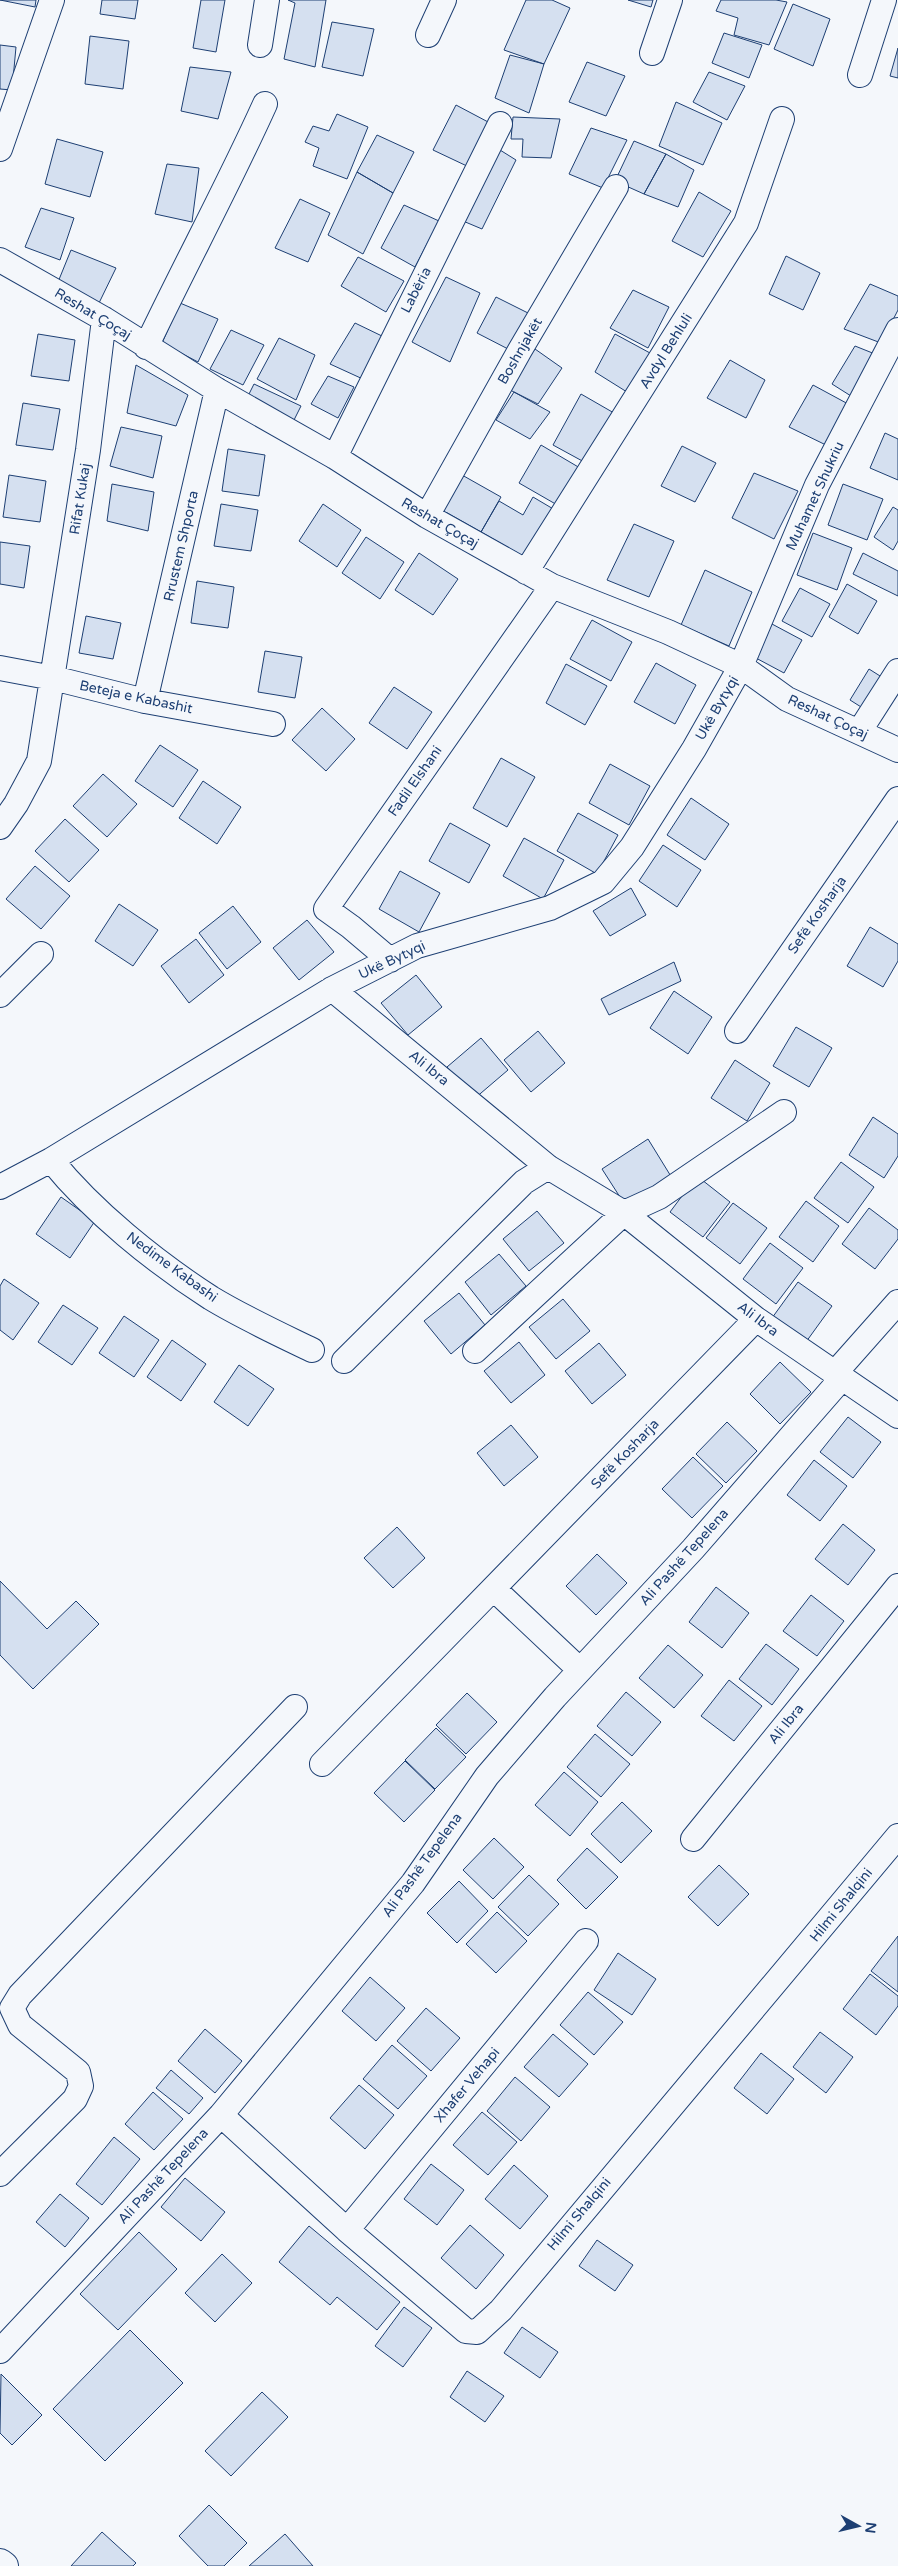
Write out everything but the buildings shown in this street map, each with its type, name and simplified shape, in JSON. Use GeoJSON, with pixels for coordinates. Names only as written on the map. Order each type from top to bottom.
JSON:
{"type":"FeatureCollection","features":[{"type":"Feature","properties":{"kind":"main road"},"geometry":{"type":"LineString","coordinates":[[0,2563],[4,2566]]}},
{"type":"Feature","properties":{"kind":"street"},"geometry":{"type":"LineString","coordinates":[[0,149],[52,0]]}},
{"type":"Feature","properties":{"kind":"street"},"geometry":{"type":"LineString","coordinates":[[260,45],[267,0]]}},
{"type":"Feature","properties":{"kind":"street"},"geometry":{"type":"LineString","coordinates":[[428,35],[444,0]]}},
{"type":"Feature","properties":{"kind":"street"},"geometry":{"type":"LineString","coordinates":[[652,53],[670,0]]}},
{"type":"Feature","properties":{"kind":"street"},"geometry":{"type":"LineString","coordinates":[[860,75],[884,0]]}},
{"type":"Feature","properties":{"kind":"street"},"geometry":{"type":"LineString","coordinates":[[146,347],[188,259],[230,182],[265,104]]}},
{"type":"Feature","properties":{"kind":"street","name":"Avdyl Behluli"},"geometry":{"type":"LineString","coordinates":[[526,572],[746,223],[782,119]]}},
{"type":"Feature","properties":{"kind":"street","name":"Labëria"},"geometry":{"type":"LineString","coordinates":[[335,457],[403,316],[500,124]]}},
{"type":"Feature","properties":{"kind":"street","name":"Boshnjakët"},"geometry":{"type":"LineString","coordinates":[[426,516],[520,350],[616,187]]}},
{"type":"Feature","properties":{"kind":"street","name":"Reshat Çoçaj"},"geometry":{"type":"LineString","coordinates":[[0,260],[104,319],[217,390],[335,457],[426,516],[526,572],[552,586],[659,628],[741,666],[787,699],[898,750]]}},
{"type":"Feature","properties":{"kind":"street","name":"Rifat Kukaj"},"geometry":{"type":"LineString","coordinates":[[0,827],[16,804],[39,761],[88,450],[104,319]]}},
{"type":"Feature","properties":{"kind":"street","name":"Muhamet Shukriu"},"geometry":{"type":"LineString","coordinates":[[741,666],[817,485],[898,330]]}},
{"type":"Feature","properties":{"kind":"street","name":"Rrustem Shporta"},"geometry":{"type":"LineString","coordinates":[[145,701],[217,390]]}},
{"type":"Feature","properties":{"kind":"street","name":"Fadil Elshani"},"geometry":{"type":"LineString","coordinates":[[390,960],[351,927],[326,909],[552,586]]}},
{"type":"Feature","properties":{"kind":"street","name":"Ukë Bytyqi"},"geometry":{"type":"LineString","coordinates":[[0,1187],[50,1160],[332,989],[417,946],[550,908],[603,882],[632,847],[694,749],[741,666]]}},
{"type":"Feature","properties":{"kind":"street","name":"Beteja e Kabashit"},"geometry":{"type":"LineString","coordinates":[[0,668],[53,678],[145,701],[273,724]]}},
{"type":"Feature","properties":{"kind":"street"},"geometry":{"type":"LineString","coordinates":[[859,732],[898,671]]}},
{"type":"Feature","properties":{"kind":"street","name":"Sefë Kosharja"},"geometry":{"type":"LineString","coordinates":[[736,1031],[898,799]]}},
{"type":"Feature","properties":{"kind":"street"},"geometry":{"type":"LineString","coordinates":[[0,995],[40,954]]}},
{"type":"Feature","properties":{"kind":"street","name":"Ali Ibra"},"geometry":{"type":"LineString","coordinates":[[332,989],[548,1167],[624,1213],[756,1319],[898,1416]]}},
{"type":"Feature","properties":{"kind":"street"},"geometry":{"type":"LineString","coordinates":[[475,1350],[624,1213],[659,1197],[784,1112]]}},
{"type":"Feature","properties":{"kind":"street","name":"Nedime Kabashi"},"geometry":{"type":"LineString","coordinates":[[50,1160],[102,1215],[168,1267],[211,1298],[312,1350]]}},
{"type":"Feature","properties":{"kind":"street"},"geometry":{"type":"LineString","coordinates":[[344,1361],[524,1182],[548,1167]]}},
{"type":"Feature","properties":{"kind":"street","name":"Ali Pashë Tepelena"},"geometry":{"type":"LineString","coordinates":[[0,2350],[221,2115],[413,1883],[487,1776],[580,1670],[693,1549],[898,1302]]}},
{"type":"Feature","properties":{"kind":"street","name":"Sefë Kosharja"},"geometry":{"type":"LineString","coordinates":[[322,1764],[756,1319]]}},
{"type":"Feature","properties":{"kind":"street","name":"Ali Ibra"},"geometry":{"type":"LineString","coordinates":[[693,1839],[898,1586]]}},
{"type":"Feature","properties":{"kind":"street"},"geometry":{"type":"LineString","coordinates":[[494,1589],[580,1670]]}},
{"type":"Feature","properties":{"kind":"street"},"geometry":{"type":"LineString","coordinates":[[0,2174],[75,2099],[80,2086],[78,2072],[20,2025],[12,2008],[20,1995],[295,1707]]}},
{"type":"Feature","properties":{"kind":"street","name":"Hilmi Shalqini"},"geometry":{"type":"LineString","coordinates":[[221,2115],[347,2230],[466,2332],[477,2332],[501,2310],[898,1836]]}},
{"type":"Feature","properties":{"kind":"street","name":"Xhafer Vehapi"},"geometry":{"type":"LineString","coordinates":[[347,2230],[586,1941]]}}]}
